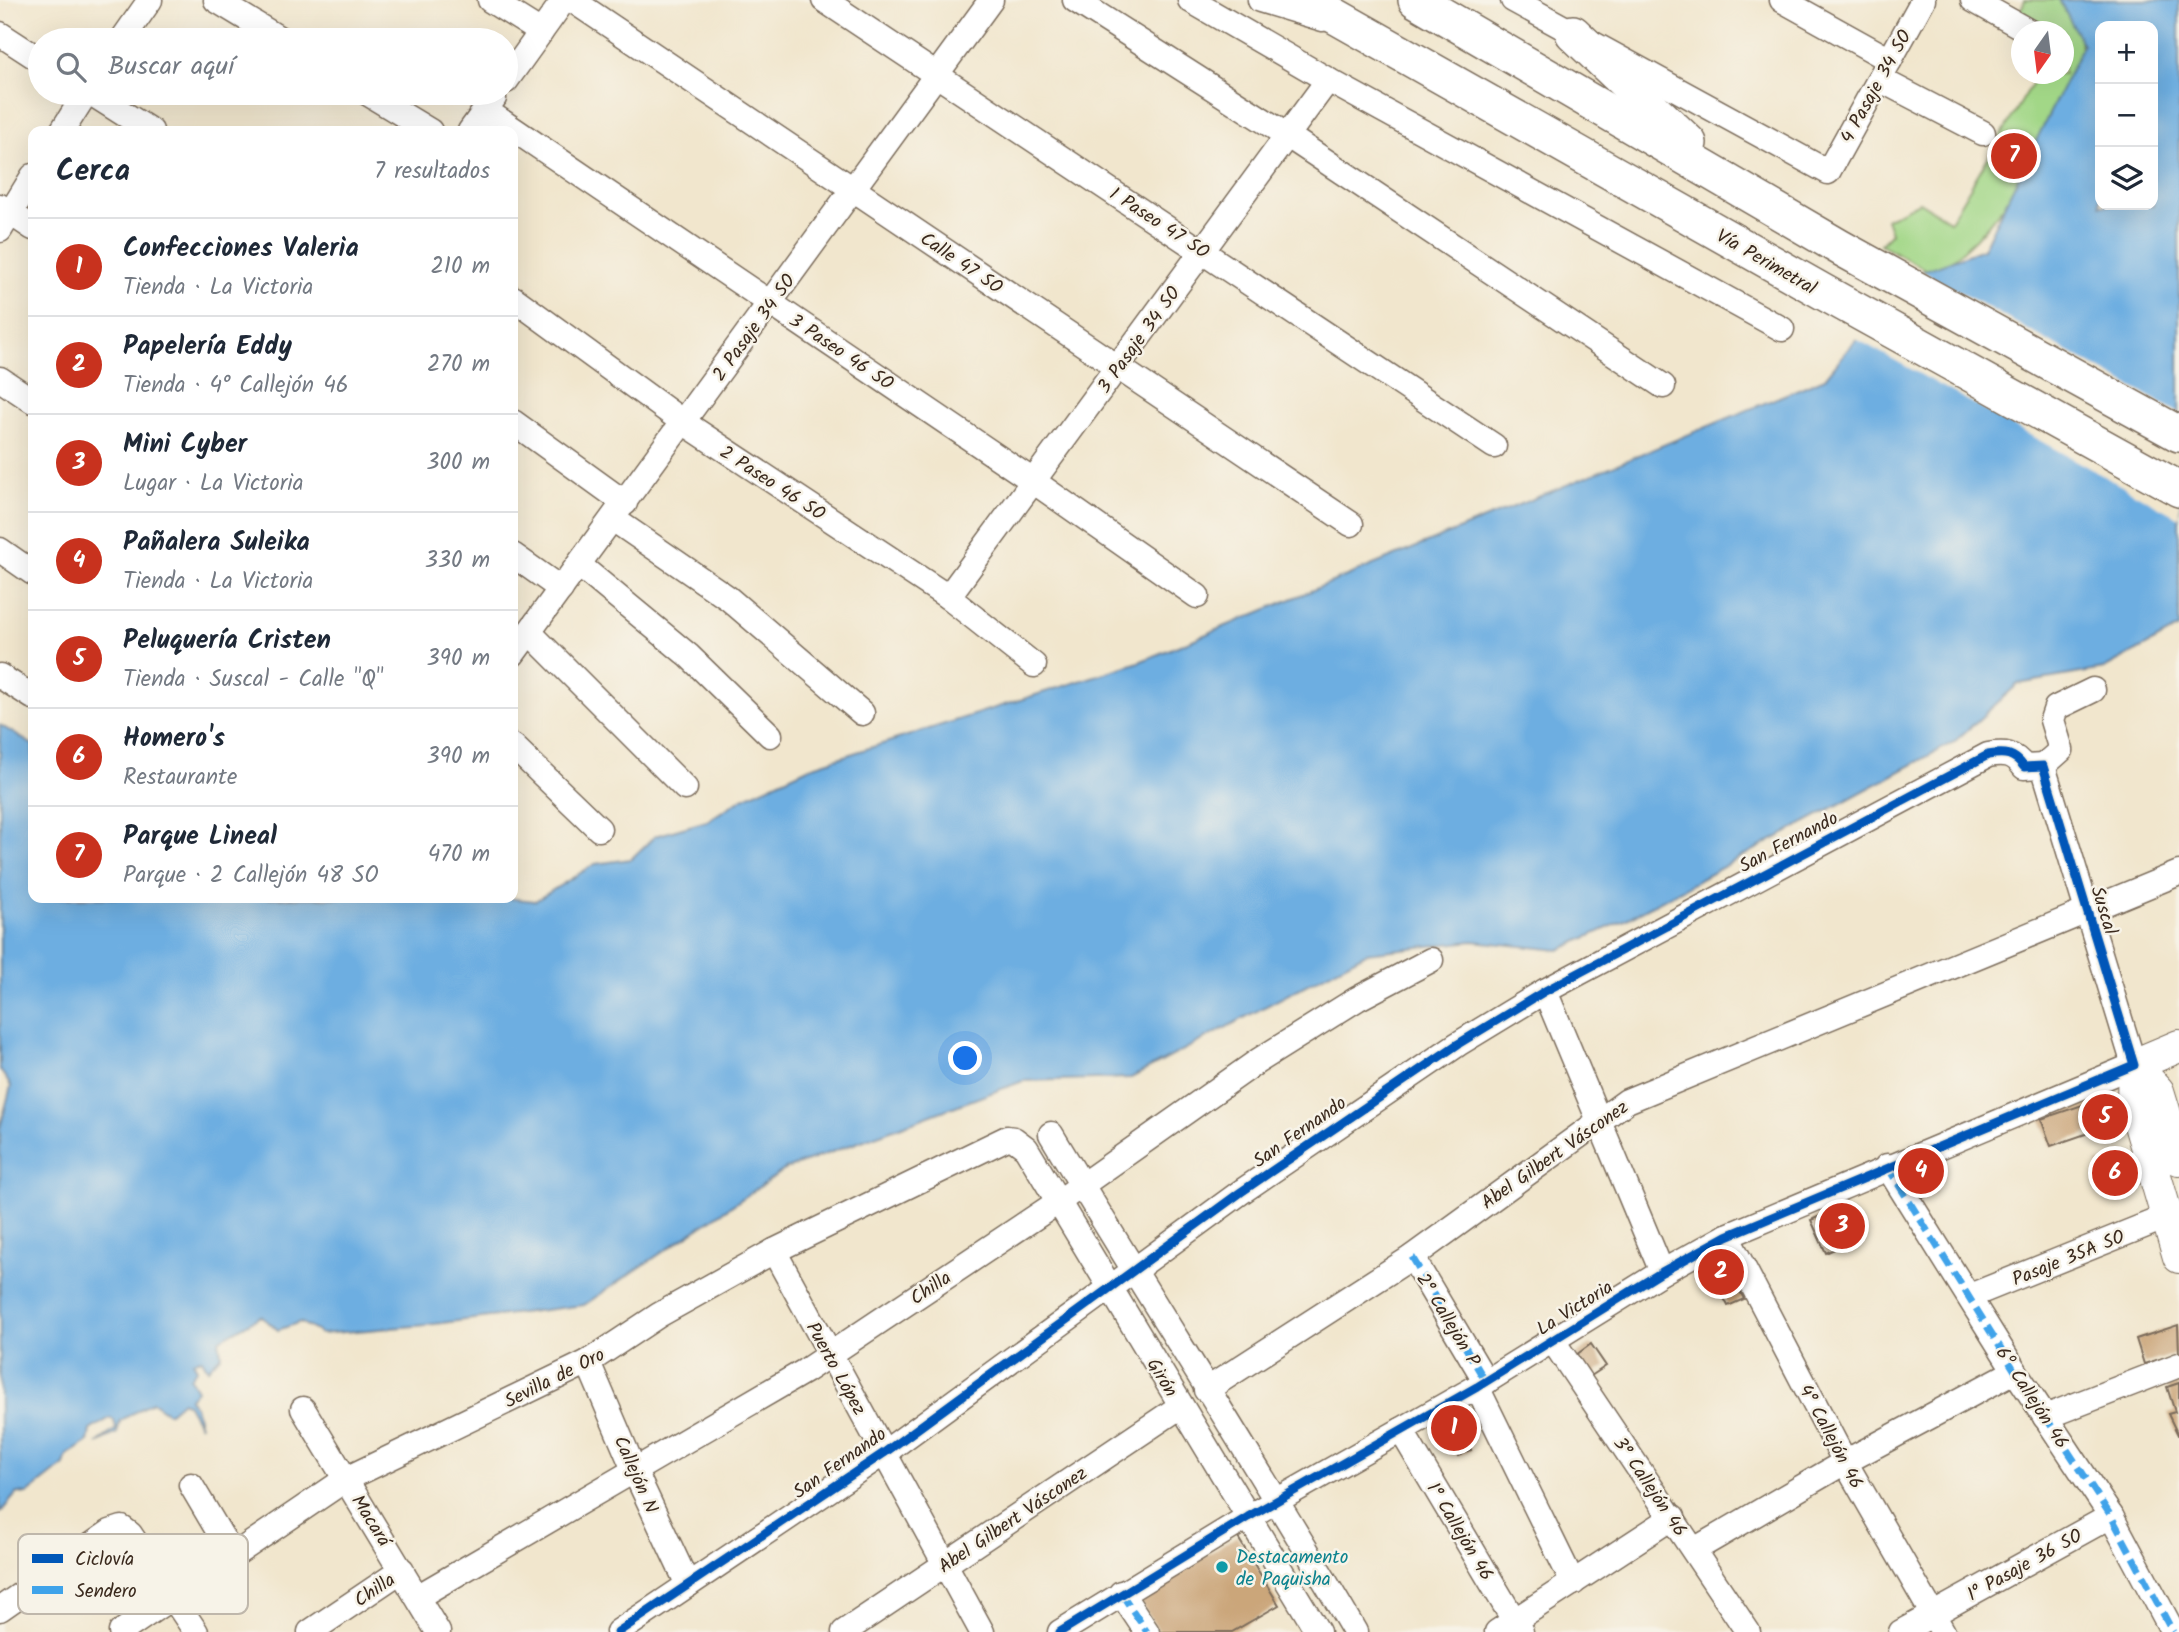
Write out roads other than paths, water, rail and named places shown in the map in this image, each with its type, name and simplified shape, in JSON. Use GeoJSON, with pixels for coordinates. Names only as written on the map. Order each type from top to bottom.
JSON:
{"type":"FeatureCollection","features":[{"type":"Feature","properties":{"kind":"highway","name":"Vía Perimetral"},"geometry":{"type":"LineString","coordinates":[[1307,0],[1825,293],[2179,489]]}},
{"type":"Feature","properties":{"kind":"highway"},"geometry":{"type":"LineString","coordinates":[[1416,0],[1841,248],[2179,434]]}},
{"type":"Feature","properties":{"kind":"highway"},"geometry":{"type":"LineString","coordinates":[[1573,33],[1732,184]]}},
{"type":"Feature","properties":{"kind":"main road","name":"La Victoria"},"geometry":{"type":"LineString","coordinates":[[2134,1065],[2179,1046]]}},
{"type":"Feature","properties":{"kind":"main road"},"geometry":{"type":"LineString","coordinates":[[2134,1065],[2158,1091],[2179,1159]]}},
{"type":"Feature","properties":{"kind":"main road"},"geometry":{"type":"LineString","coordinates":[[2134,1065],[2133,1101],[2179,1258]]}},
{"type":"Feature","properties":{"kind":"street"},"geometry":{"type":"LineString","coordinates":[[130,28],[150,0]]}},
{"type":"Feature","properties":{"kind":"street"},"geometry":{"type":"LineString","coordinates":[[216,0],[262,28]]}},
{"type":"Feature","properties":{"kind":"street"},"geometry":{"type":"LineString","coordinates":[[490,0],[541,32]]}},
{"type":"Feature","properties":{"kind":"street"},"geometry":{"type":"LineString","coordinates":[[518,64],[564,0]]}},
{"type":"Feature","properties":{"kind":"street","name":"Calle 47 SO"},"geometry":{"type":"LineString","coordinates":[[572,0],[1351,524]]}},
{"type":"Feature","properties":{"kind":"street","name":"1 Paseo 47 SO"},"geometry":{"type":"LineString","coordinates":[[824,0],[1494,446]]}},
{"type":"Feature","properties":{"kind":"street","name":"2 Pasaje 34 SO"},"geometry":{"type":"LineString","coordinates":[[518,647],[992,0]]}},
{"type":"Feature","properties":{"kind":"street"},"geometry":{"type":"LineString","coordinates":[[1075,0],[1288,135],[1663,386]]}},
{"type":"Feature","properties":{"kind":"street"},"geometry":{"type":"LineString","coordinates":[[1190,0],[1328,80],[1782,329]]}},
{"type":"Feature","properties":{"kind":"street","name":"Vía Perimetral"},"geometry":{"type":"LineString","coordinates":[[1260,0],[1358,29]]}},
{"type":"Feature","properties":{"kind":"street"},"geometry":{"type":"LineString","coordinates":[[1513,0],[1573,33]]}},
{"type":"Feature","properties":{"kind":"street"},"geometry":{"type":"LineString","coordinates":[[1782,0],[1983,134]]}},
{"type":"Feature","properties":{"kind":"street","name":"4 Pasaje 34 SO"},"geometry":{"type":"LineString","coordinates":[[1573,33],[1828,172],[1923,0]]}},
{"type":"Feature","properties":{"kind":"street"},"geometry":{"type":"LineString","coordinates":[[1973,0],[2011,21]]}},
{"type":"Feature","properties":{"kind":"street"},"geometry":{"type":"LineString","coordinates":[[0,34],[28,52]]}},
{"type":"Feature","properties":{"kind":"street","name":"3 Pasaje 34 SO"},"geometry":{"type":"LineString","coordinates":[[948,597],[1328,80]]}},
{"type":"Feature","properties":{"kind":"street"},"geometry":{"type":"LineString","coordinates":[[66,126],[80,105]]}},
{"type":"Feature","properties":{"kind":"street"},"geometry":{"type":"LineString","coordinates":[[109,105],[143,126]]}},
{"type":"Feature","properties":{"kind":"street"},"geometry":{"type":"LineString","coordinates":[[387,105],[422,126]]}},
{"type":"Feature","properties":{"kind":"street"},"geometry":{"type":"LineString","coordinates":[[474,126],[489,105]]}},
{"type":"Feature","properties":{"kind":"street","name":"3 Paseo 46 SO"},"geometry":{"type":"LineString","coordinates":[[495,105],[771,303],[1034,481],[1197,596]]}},
{"type":"Feature","properties":{"kind":"street"},"geometry":{"type":"LineString","coordinates":[[28,183],[3,216],[28,226]]}},
{"type":"Feature","properties":{"kind":"street","name":"2 Paseo 46 SO"},"geometry":{"type":"LineString","coordinates":[[518,302],[683,422],[948,597],[1034,665]]}},
{"type":"Feature","properties":{"kind":"street"},"geometry":{"type":"LineString","coordinates":[[0,379],[28,398]]}},
{"type":"Feature","properties":{"kind":"street"},"geometry":{"type":"LineString","coordinates":[[518,426],[728,598],[862,713]]}},
{"type":"Feature","properties":{"kind":"street"},"geometry":{"type":"LineString","coordinates":[[0,550],[28,570]]}},
{"type":"Feature","properties":{"kind":"street"},"geometry":{"type":"LineString","coordinates":[[518,559],[561,589]]}},
{"type":"Feature","properties":{"kind":"street"},"geometry":{"type":"LineString","coordinates":[[579,565],[689,656],[770,735]]}},
{"type":"Feature","properties":{"kind":"street"},"geometry":{"type":"LineString","coordinates":[[529,632],[685,788]]}},
{"type":"Feature","properties":{"kind":"street"},"geometry":{"type":"LineString","coordinates":[[0,676],[28,694]]}},
{"type":"Feature","properties":{"kind":"street"},"geometry":{"type":"LineString","coordinates":[[2043,766],[2061,750],[2052,719],[2056,708],[2093,690]]}},
{"type":"Feature","properties":{"kind":"street"},"geometry":{"type":"LineString","coordinates":[[518,751],[599,829]]}},
{"type":"Feature","properties":{"kind":"street","name":"San Fernando"},"geometry":{"type":"LineString","coordinates":[[618,1632],[884,1452],[1134,1269],[1458,1044],[1545,992],[1988,755],[2010,753],[2024,767],[2043,766]]}},
{"type":"Feature","properties":{"kind":"street","name":"Suscal"},"geometry":{"type":"LineString","coordinates":[[2043,766],[2134,1065]]}},
{"type":"Feature","properties":{"kind":"street","name":"Abel Gilbert Vásconez"},"geometry":{"type":"LineString","coordinates":[[1206,1390],[1412,1257],[1597,1120],[1627,1101],[2179,873]]}},
{"type":"Feature","properties":{"kind":"street","name":"Chilla"},"geometry":{"type":"LineString","coordinates":[[419,1596],[635,1472],[828,1355],[1058,1202],[1258,1060],[1357,999],[1431,960]]}},
{"type":"Feature","properties":{"kind":"street"},"geometry":{"type":"LineString","coordinates":[[1545,992],[1662,1272]]}},
{"type":"Feature","properties":{"kind":"street","name":"La Victoria"},"geometry":{"type":"LineString","coordinates":[[1060,1632],[1248,1517],[1482,1384],[1662,1272],[1727,1236],[1887,1166],[2134,1065]]}},
{"type":"Feature","properties":{"kind":"street","name":"Girón"},"geometry":{"type":"LineString","coordinates":[[1051,1134],[1206,1390],[1278,1500],[1355,1632]]}},
{"type":"Feature","properties":{"kind":"street","name":"Girón"},"geometry":{"type":"LineString","coordinates":[[997,1140],[1007,1138],[1020,1142],[1318,1632]]}},
{"type":"Feature","properties":{"kind":"street","name":"Sevilla de Oro"},"geometry":{"type":"LineString","coordinates":[[248,1546],[346,1479],[589,1362],[659,1315],[774,1251],[997,1140]]}},
{"type":"Feature","properties":{"kind":"street","name":"6º Callejón 46"},"geometry":{"type":"LineString","coordinates":[[1887,1166],[2015,1371],[2111,1516],[2173,1632]]}},
{"type":"Feature","properties":{"kind":"street","name":"Pasaje 35A SO"},"geometry":{"type":"LineString","coordinates":[[1970,1296],[2166,1217]]}},
{"type":"Feature","properties":{"kind":"street","name":"4° Callejón 46"},"geometry":{"type":"LineString","coordinates":[[1727,1236],[1845,1462],[1938,1623]]}},
{"type":"Feature","properties":{"kind":"street","name":"Puerto López"},"geometry":{"type":"LineString","coordinates":[[774,1251],[828,1355],[982,1632]]}},
{"type":"Feature","properties":{"kind":"street","name":"2° Callejón P"},"geometry":{"type":"LineString","coordinates":[[1412,1257],[1482,1384],[1573,1583]]}},
{"type":"Feature","properties":{"kind":"street","name":"3° Callejón 46"},"geometry":{"type":"LineString","coordinates":[[1553,1341],[1748,1632]]}},
{"type":"Feature","properties":{"kind":"street","name":"Callejón N"},"geometry":{"type":"LineString","coordinates":[[589,1362],[635,1472],[688,1586]]}},
{"type":"Feature","properties":{"kind":"street"},"geometry":{"type":"LineString","coordinates":[[2045,1417],[2179,1365]]}},
{"type":"Feature","properties":{"kind":"street"},"geometry":{"type":"LineString","coordinates":[[1694,1550],[1845,1462],[2015,1371]]}},
{"type":"Feature","properties":{"kind":"street","name":"Abel Gilbert Vásconez"},"geometry":{"type":"LineString","coordinates":[[844,1632],[1181,1406]]}},
{"type":"Feature","properties":{"kind":"street","name":"Macará"},"geometry":{"type":"LineString","coordinates":[[303,1409],[419,1596],[438,1632]]}},
{"type":"Feature","properties":{"kind":"street","name":"1° Callejón 46"},"geometry":{"type":"LineString","coordinates":[[1401,1430],[1511,1628]]}},
{"type":"Feature","properties":{"kind":"street"},"geometry":{"type":"LineString","coordinates":[[191,1485],[220,1534]]}},
{"type":"Feature","properties":{"kind":"street","name":"1° Pasaje 36 SO"},"geometry":{"type":"LineString","coordinates":[[1901,1632],[1938,1623],[2111,1516]]}},
{"type":"Feature","properties":{"kind":"street"},"geometry":{"type":"LineString","coordinates":[[1511,1628],[1672,1517]]}},
{"type":"Feature","properties":{"kind":"street"},"geometry":{"type":"LineString","coordinates":[[107,1534],[127,1530],[130,1534]]}},
{"type":"Feature","properties":{"kind":"street","name":"Chilla"},"geometry":{"type":"LineString","coordinates":[[310,1632],[402,1570]]}},
{"type":"Feature","properties":{"kind":"street"},"geometry":{"type":"LineString","coordinates":[[1121,1593],[1147,1632]]}},
{"type":"Feature","properties":{"kind":"street"},"geometry":{"type":"LineString","coordinates":[[0,1609],[18,1596]]}},
{"type":"Feature","properties":{"kind":"street","name":"Sevilla de Oro"},"geometry":{"type":"LineString","coordinates":[[121,1632],[147,1614]]}},
{"type":"Feature","properties":{"kind":"street"},"geometry":{"type":"LineString","coordinates":[[184,1614],[196,1632]]}},
{"type":"Feature","properties":{"kind":"water"},"geometry":{"type":"Polygon","coordinates":[[[2059,0],[2179,0],[2179,628],[2104,669],[2018,684],[1954,742],[1625,920],[1559,950],[1473,941],[1366,953],[1131,1078],[1023,1081],[786,1169],[584,1305],[426,1325],[321,1334],[300,1322],[278,1330],[261,1316],[219,1340],[221,1355],[208,1369],[202,1359],[193,1361],[197,1369],[190,1378],[197,1390],[189,1399],[195,1406],[200,1426],[188,1405],[182,1401],[168,1413],[152,1402],[120,1421],[117,1433],[97,1443],[116,1429],[114,1420],[110,1418],[90,1430],[88,1442],[67,1455],[64,1465],[27,1494],[17,1493],[0,1513],[0,1128],[11,1086],[0,1070],[0,725],[28,742],[28,903],[535,901],[595,864],[631,859],[655,836],[707,821],[743,798],[810,767],[1139,662],[1825,378],[1906,277],[1983,249],[2064,84],[2074,84],[2074,63],[2083,45],[2074,28],[2074,21],[2070,21],[2059,0]]]}},
{"type":"Feature","properties":{"kind":"place","name":"Parque Lineal"},"geometry":{"type":"Point","coordinates":[2014,156]}},
{"type":"Feature","properties":{"kind":"place","name":"Peluquería Cristen"},"geometry":{"type":"Point","coordinates":[2105,1117]}},
{"type":"Feature","properties":{"kind":"place","name":"Pañalera Suleika"},"geometry":{"type":"Point","coordinates":[1921,1171]}},
{"type":"Feature","properties":{"kind":"place","name":"Homero's"},"geometry":{"type":"Point","coordinates":[2115,1173]}},
{"type":"Feature","properties":{"kind":"place","name":"Mini Cyber"},"geometry":{"type":"Point","coordinates":[1842,1226]}},
{"type":"Feature","properties":{"kind":"place","name":"Papelería Eddy"},"geometry":{"type":"Point","coordinates":[1721,1272]}},
{"type":"Feature","properties":{"kind":"place","name":"Confecciones Valeria"},"geometry":{"type":"Point","coordinates":[1454,1428]}},
{"type":"Feature","properties":{"kind":"place","name":"Destacamento de Paquisha"},"geometry":{"type":"Point","coordinates":[1222,1567]}}]}
